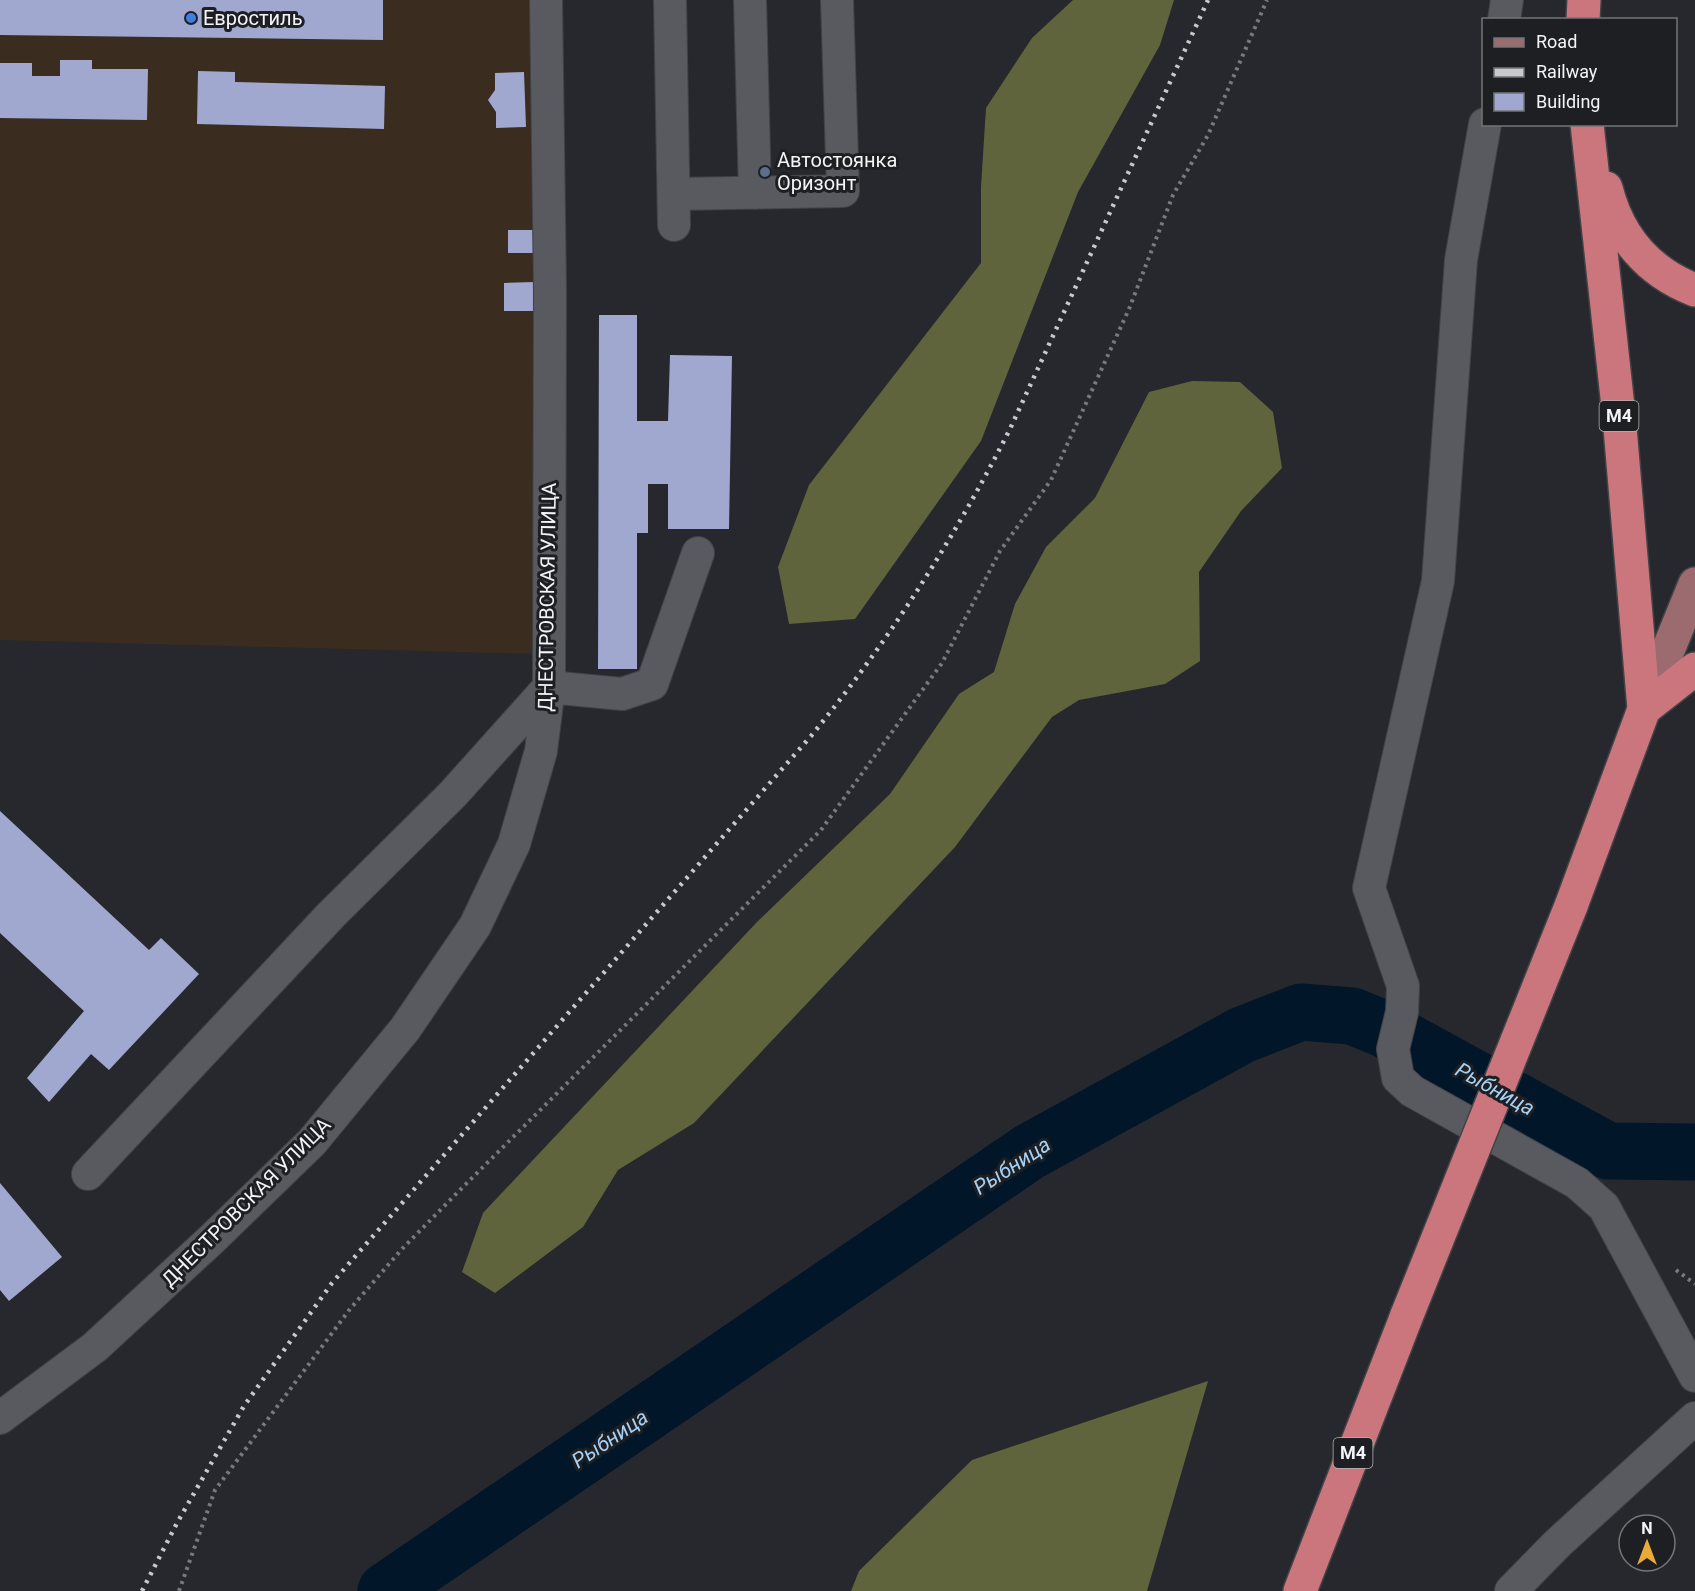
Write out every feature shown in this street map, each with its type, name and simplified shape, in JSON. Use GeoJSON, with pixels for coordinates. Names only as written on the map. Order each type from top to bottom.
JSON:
{"type":"FeatureCollection","features":[{"type":"Feature","properties":{"kind":"highway"},"geometry":{"type":"LineString","coordinates":[[1584,0],[1584,18]]}},
{"type":"Feature","properties":{"kind":"highway","name":"M4"},"geometry":{"type":"LineString","coordinates":[[1300,1591],[1407,1315],[1571,906],[1644,709],[1619,416],[1589,126]]}},
{"type":"Feature","properties":{"kind":"highway"},"geometry":{"type":"LineString","coordinates":[[1590,126],[1610,202],[1622,230],[1641,256],[1660,273],[1695,290]]}},
{"type":"Feature","properties":{"kind":"highway"},"geometry":{"type":"LineString","coordinates":[[1644,709],[1695,669]]}},
{"type":"Feature","properties":{"kind":"main road"},"geometry":{"type":"LineString","coordinates":[[1644,709],[1695,584]]}},
{"type":"Feature","properties":{"kind":"street","name":"ДНЕСТРОВСКАЯ УЛИЦА"},"geometry":{"type":"LineString","coordinates":[[0,1418],[94,1347],[212,1239],[312,1142],[405,1029],[475,926],[514,844],[541,751],[549,687],[542,282],[546,0]]}},
{"type":"Feature","properties":{"kind":"street"},"geometry":{"type":"LineString","coordinates":[[670,0],[674,225]]}},
{"type":"Feature","properties":{"kind":"street"},"geometry":{"type":"LineString","coordinates":[[750,0],[755,193]]}},
{"type":"Feature","properties":{"kind":"street"},"geometry":{"type":"LineString","coordinates":[[674,194],[843,191],[837,0]]}},
{"type":"Feature","properties":{"kind":"street"},"geometry":{"type":"LineString","coordinates":[[1504,18],[1507,0]]}},
{"type":"Feature","properties":{"kind":"street"},"geometry":{"type":"LineString","coordinates":[[1485,126],[1461,260],[1438,582],[1369,888],[1402,986],[1402,1012],[1393,1049],[1398,1078],[1412,1091],[1577,1183],[1604,1207],[1695,1376]]}},
{"type":"Feature","properties":{"kind":"street"},"geometry":{"type":"LineString","coordinates":[[88,1174],[331,915],[453,794],[549,687],[622,694],[652,684],[698,553]]}},
{"type":"Feature","properties":{"kind":"street"},"geometry":{"type":"LineString","coordinates":[[1511,1591],[1557,1544],[1695,1418]]}},
{"type":"Feature","properties":{"kind":"path"},"geometry":{"type":"LineString","coordinates":[[178,1591],[215,1490],[350,1310],[426,1225],[821,830],[942,663],[1000,551],[1051,480],[1129,309],[1173,195],[1208,135],[1267,0]]}},
{"type":"Feature","properties":{"kind":"shaded area"},"geometry":{"type":"Polygon","coordinates":[[[0,0],[532,0],[537,654],[0,640],[0,0]]]}},
{"type":"Feature","properties":{"kind":"green space"},"geometry":{"type":"Polygon","coordinates":[[[1073,0],[1174,0],[1160,45],[1078,192],[981,441],[855,619],[789,624],[778,567],[809,485],[981,263],[981,187],[986,108],[1032,38],[1073,0]]]}},
{"type":"Feature","properties":{"kind":"green space"},"geometry":{"type":"Polygon","coordinates":[[[1192,381],[1240,382],[1273,412],[1282,468],[1241,511],[1199,572],[1200,661],[1165,684],[1079,700],[1052,717],[955,847],[694,1123],[618,1170],[583,1227],[495,1293],[462,1272],[483,1213],[758,921],[890,794],[959,694],[994,672],[1015,604],[1046,547],[1095,498],[1149,392],[1192,381]]]}},
{"type":"Feature","properties":{"kind":"green space"},"geometry":{"type":"Polygon","coordinates":[[[1208,1381],[1147,1591],[851,1591],[859,1571],[972,1460],[1208,1381]]]}},
{"type":"Feature","properties":{"kind":"building","name":"Евростиль"},"geometry":{"type":"Polygon","coordinates":[[[0,0],[383,0],[383,40],[0,35],[0,0]]]}},
{"type":"Feature","properties":{"kind":"building"},"geometry":{"type":"Polygon","coordinates":[[[60,60],[92,60],[92,69],[148,69],[147,120],[0,118],[0,63],[32,63],[32,76],[60,76],[60,60]]]}},
{"type":"Feature","properties":{"kind":"building"},"geometry":{"type":"Polygon","coordinates":[[[198,71],[235,72],[235,82],[385,86],[384,129],[197,124],[198,71]]]}},
{"type":"Feature","properties":{"kind":"building"},"geometry":{"type":"Polygon","coordinates":[[[524,72],[526,127],[496,128],[496,112],[488,100],[495,90],[495,73],[524,72]]]}},
{"type":"Feature","properties":{"kind":"building"},"geometry":{"type":"Polygon","coordinates":[[[508,230],[533,230],[533,253],[508,253],[508,230]]]}},
{"type":"Feature","properties":{"kind":"building"},"geometry":{"type":"Polygon","coordinates":[[[534,282],[535,311],[504,311],[504,283],[534,282]]]}},
{"type":"Feature","properties":{"kind":"building"},"geometry":{"type":"Polygon","coordinates":[[[599,315],[637,315],[637,421],[668,421],[670,355],[732,356],[729,529],[668,529],[668,484],[648,484],[648,533],[637,533],[637,669],[598,669],[599,315]]]}},
{"type":"Feature","properties":{"kind":"building"},"geometry":{"type":"Polygon","coordinates":[[[0,811],[149,950],[161,938],[199,974],[109,1070],[91,1054],[49,1102],[27,1078],[84,1011],[0,933],[0,811]]]}},
{"type":"Feature","properties":{"kind":"building"},"geometry":{"type":"Polygon","coordinates":[[[0,1183],[62,1257],[9,1301],[0,1290],[0,1183]]]}},
{"type":"Feature","properties":{"kind":"waterway","name":"Рыбница"},"geometry":{"type":"LineString","coordinates":[[386,1591],[1029,1152],[1242,1035],[1301,1012],[1352,1016],[1384,1029],[1608,1151],[1695,1152]]}},
{"type":"Feature","properties":{"kind":"railway"},"geometry":{"type":"LineString","coordinates":[[142,1591],[177,1523],[244,1406],[332,1283],[811,736],[840,700],[919,588],[989,470],[1010,429],[1208,0]]}},
{"type":"Feature","properties":{"kind":"place","name":"Евростиль"},"geometry":{"type":"Point","coordinates":[191,18]}},
{"type":"Feature","properties":{"kind":"place","name":"Автостоянка Оризонт"},"geometry":{"type":"Point","coordinates":[765,172]}}]}
